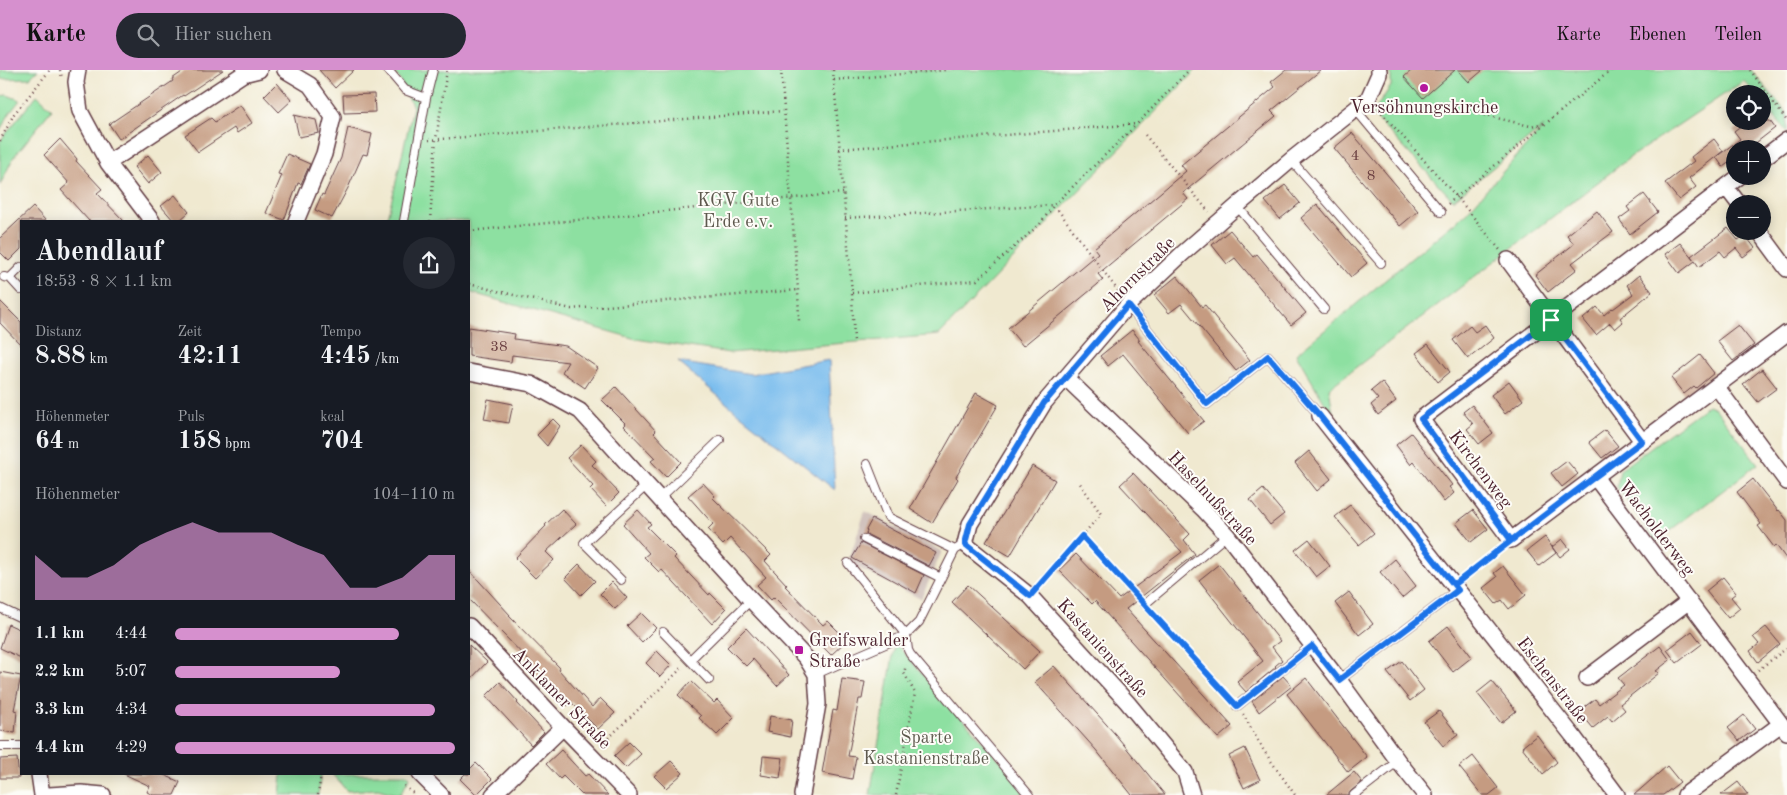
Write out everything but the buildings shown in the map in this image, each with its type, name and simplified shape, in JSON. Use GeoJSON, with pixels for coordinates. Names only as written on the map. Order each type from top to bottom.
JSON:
{"type":"FeatureCollection","features":[{"type":"Feature","properties":{"kind":"street"},"geometry":{"type":"LineString","coordinates":[[78,70],[76,82],[80,111],[108,163],[151,220]]}},
{"type":"Feature","properties":{"kind":"street"},"geometry":{"type":"LineString","coordinates":[[108,163],[242,74],[259,70]]}},
{"type":"Feature","properties":{"kind":"street"},"geometry":{"type":"LineString","coordinates":[[285,70],[310,85],[333,117],[324,154],[296,220]]}},
{"type":"Feature","properties":{"kind":"street","name":"Ahornstraße"},"geometry":{"type":"LineString","coordinates":[[960,547],[970,524],[1044,403],[1128,305],[1237,206],[1368,99],[1379,70]]}},
{"type":"Feature","properties":{"kind":"street"},"geometry":{"type":"LineString","coordinates":[[1771,152],[1787,140]]}},
{"type":"Feature","properties":{"kind":"street","name":"Kirchenweg"},"geometry":{"type":"LineString","coordinates":[[1511,540],[1421,419],[1729,185]]}},
{"type":"Feature","properties":{"kind":"street"},"geometry":{"type":"LineString","coordinates":[[1726,187],[1732,195]]}},
{"type":"Feature","properties":{"kind":"street"},"geometry":{"type":"LineString","coordinates":[[1766,240],[1787,269]]}},
{"type":"Feature","properties":{"kind":"street"},"geometry":{"type":"LineString","coordinates":[[1508,260],[1642,441]]}},
{"type":"Feature","properties":{"kind":"street"},"geometry":{"type":"LineString","coordinates":[[1511,540],[1787,333]]}},
{"type":"Feature","properties":{"kind":"street"},"geometry":{"type":"LineString","coordinates":[[470,372],[531,384],[580,411],[751,600],[799,650],[816,674],[818,704],[802,795]]}},
{"type":"Feature","properties":{"kind":"street","name":"Haselnußstraße"},"geometry":{"type":"LineString","coordinates":[[1066,378],[1203,509],[1227,536],[1339,680],[1425,795]]}},
{"type":"Feature","properties":{"kind":"street"},"geometry":{"type":"LineString","coordinates":[[1716,386],[1787,482]]}},
{"type":"Feature","properties":{"kind":"street","name":"Eschenstraße"},"geometry":{"type":"LineString","coordinates":[[1320,416],[1574,736],[1617,795]]}},
{"type":"Feature","properties":{"kind":"street","name":"Wacholderweg"},"geometry":{"type":"LineString","coordinates":[[1595,477],[1784,728],[1685,795]]}},
{"type":"Feature","properties":{"kind":"street","name":"Kastanienstraße"},"geometry":{"type":"LineString","coordinates":[[960,547],[1030,596],[1127,702],[1185,772],[1192,795]]}},
{"type":"Feature","properties":{"kind":"street","name":"Wacholderweg"},"geometry":{"type":"LineString","coordinates":[[1587,678],[1689,601]]}},
{"type":"Feature","properties":{"kind":"street","name":"Anklamer Straße"},"geometry":{"type":"LineString","coordinates":[[470,627],[629,795]]}},
{"type":"Feature","properties":{"kind":"street"},"geometry":{"type":"LineString","coordinates":[[493,795],[563,727]]}},
{"type":"Feature","properties":{"kind":"street"},"geometry":{"type":"LineString","coordinates":[[39,775],[42,795]]}},
{"type":"Feature","properties":{"kind":"street"},"geometry":{"type":"LineString","coordinates":[[421,775],[441,795]]}},
{"type":"Feature","properties":{"kind":"street"},"geometry":{"type":"LineString","coordinates":[[50,795],[103,795]]}},
{"type":"Feature","properties":{"kind":"lane"},"geometry":{"type":"LineString","coordinates":[[388,70],[405,90],[426,98]]}},
{"type":"Feature","properties":{"kind":"lane"},"geometry":{"type":"LineString","coordinates":[[404,220],[426,98],[433,70]]}},
{"type":"Feature","properties":{"kind":"lane"},"geometry":{"type":"LineString","coordinates":[[1356,110],[1441,212]]}},
{"type":"Feature","properties":{"kind":"lane"},"geometry":{"type":"LineString","coordinates":[[1291,160],[1381,263]]}},
{"type":"Feature","properties":{"kind":"lane"},"geometry":{"type":"LineString","coordinates":[[1237,206],[1324,310]]}},
{"type":"Feature","properties":{"kind":"lane"},"geometry":{"type":"LineString","coordinates":[[20,268],[7,278],[20,289]]}},
{"type":"Feature","properties":{"kind":"lane"},"geometry":{"type":"LineString","coordinates":[[1128,305],[1207,404],[1268,356],[1320,416]]}},
{"type":"Feature","properties":{"kind":"lane"},"geometry":{"type":"LineString","coordinates":[[659,499],[720,440]]}},
{"type":"Feature","properties":{"kind":"lane"},"geometry":{"type":"LineString","coordinates":[[816,674],[906,635],[919,622],[941,578],[960,547],[888,517],[867,464]]}},
{"type":"Feature","properties":{"kind":"lane"},"geometry":{"type":"LineString","coordinates":[[621,580],[584,543],[647,486]]}},
{"type":"Feature","properties":{"kind":"lane"},"geometry":{"type":"LineString","coordinates":[[1145,604],[1227,536]]}},
{"type":"Feature","properties":{"kind":"lane"},"geometry":{"type":"LineString","coordinates":[[864,539],[941,578]]}},
{"type":"Feature","properties":{"kind":"lane"},"geometry":{"type":"LineString","coordinates":[[848,563],[906,635],[910,654],[1029,795]]}},
{"type":"Feature","properties":{"kind":"lane"},"geometry":{"type":"LineString","coordinates":[[1339,680],[1456,588]]}},
{"type":"Feature","properties":{"kind":"lane"},"geometry":{"type":"LineString","coordinates":[[690,660],[751,600]]}},
{"type":"Feature","properties":{"kind":"lane"},"geometry":{"type":"LineString","coordinates":[[0,608],[20,618]]}},
{"type":"Feature","properties":{"kind":"lane"},"geometry":{"type":"LineString","coordinates":[[663,632],[709,680]]}},
{"type":"Feature","properties":{"kind":"lane"},"geometry":{"type":"LineString","coordinates":[[1237,706],[1312,646]]}},
{"type":"Feature","properties":{"kind":"lane"},"geometry":{"type":"LineString","coordinates":[[0,746],[20,746]]}},
{"type":"Feature","properties":{"kind":"lane"},"geometry":{"type":"LineString","coordinates":[[1354,795],[1398,761]]}},
{"type":"Feature","properties":{"kind":"path"},"geometry":{"type":"LineString","coordinates":[[0,141],[14,114],[50,70]]}},
{"type":"Feature","properties":{"kind":"path"},"geometry":{"type":"LineString","coordinates":[[430,220],[436,139],[447,70]]}},
{"type":"Feature","properties":{"kind":"path"},"geometry":{"type":"LineString","coordinates":[[781,70],[799,321]]}},
{"type":"Feature","properties":{"kind":"path"},"geometry":{"type":"LineString","coordinates":[[833,70],[852,293],[854,343]]}},
{"type":"Feature","properties":{"kind":"path"},"geometry":{"type":"LineString","coordinates":[[834,80],[946,70]]}},
{"type":"Feature","properties":{"kind":"path"},"geometry":{"type":"LineString","coordinates":[[852,293],[977,280],[1040,224],[1054,205],[1189,70]]}},
{"type":"Feature","properties":{"kind":"path"},"geometry":{"type":"LineString","coordinates":[[1447,205],[1611,70]]}},
{"type":"Feature","properties":{"kind":"path"},"geometry":{"type":"LineString","coordinates":[[1750,70],[1787,122]]}},
{"type":"Feature","properties":{"kind":"path"},"geometry":{"type":"LineString","coordinates":[[1368,99],[1397,111],[1476,113],[1530,126],[1548,122]]}},
{"type":"Feature","properties":{"kind":"path"},"geometry":{"type":"LineString","coordinates":[[1368,99],[1457,196],[1508,260]]}},
{"type":"Feature","properties":{"kind":"path"},"geometry":{"type":"LineString","coordinates":[[418,141],[784,111]]}},
{"type":"Feature","properties":{"kind":"path"},"geometry":{"type":"LineString","coordinates":[[839,149],[1137,124]]}},
{"type":"Feature","properties":{"kind":"path"},"geometry":{"type":"LineString","coordinates":[[1145,135],[1218,223]]}},
{"type":"Feature","properties":{"kind":"path"},"geometry":{"type":"LineString","coordinates":[[470,231],[842,193]]}},
{"type":"Feature","properties":{"kind":"path"},"geometry":{"type":"LineString","coordinates":[[845,218],[1054,205]]}},
{"type":"Feature","properties":{"kind":"path"},"geometry":{"type":"LineString","coordinates":[[1058,210],[1128,305]]}},
{"type":"Feature","properties":{"kind":"path"},"geometry":{"type":"LineString","coordinates":[[470,284],[571,309],[798,290]]}},
{"type":"Feature","properties":{"kind":"path"},"geometry":{"type":"LineString","coordinates":[[1030,596],[1101,514],[1079,482]]}},
{"type":"Feature","properties":{"kind":"path"},"geometry":{"type":"LineString","coordinates":[[1082,536],[1237,706],[1264,751],[1295,795]]}},
{"type":"Feature","properties":{"kind":"path"},"geometry":{"type":"LineString","coordinates":[[1456,588],[1511,540]]}},
{"type":"Feature","properties":{"kind":"path"},"geometry":{"type":"LineString","coordinates":[[1747,679],[1787,648]]}},
{"type":"Feature","properties":{"kind":"path"},"geometry":{"type":"LineString","coordinates":[[897,794],[915,693],[904,673],[910,654]]}},
{"type":"Feature","properties":{"kind":"path"},"geometry":{"type":"LineString","coordinates":[[591,755],[690,660]]}},
{"type":"Feature","properties":{"kind":"path"},"geometry":{"type":"LineString","coordinates":[[318,795],[321,775]]}},
{"type":"Feature","properties":{"kind":"path"},"geometry":{"type":"LineString","coordinates":[[404,786],[416,795]]}},
{"type":"Feature","properties":{"kind":"shaded area"},"geometry":{"type":"Polygon","coordinates":[[[865,511],[942,551],[921,599],[848,563],[865,511]]]}},
{"type":"Feature","properties":{"kind":"green space"},"geometry":{"type":"Polygon","coordinates":[[[0,70],[38,70],[30,78],[0,79],[0,70]]]}},
{"type":"Feature","properties":{"kind":"green space","name":"KGV Gute Erde e.v."},"geometry":{"type":"Polygon","coordinates":[[[393,70],[1196,70],[939,335],[729,353],[636,339],[470,292],[470,220],[386,220],[413,107],[393,70]]]}},
{"type":"Feature","properties":{"kind":"green space"},"geometry":{"type":"Polygon","coordinates":[[[1391,70],[1751,70],[1764,85],[1747,85],[1744,81],[1738,85],[1726,85],[1726,93],[1632,156],[1329,388],[1334,419],[1296,354],[1466,213],[1544,126],[1453,200],[1372,114],[1391,86],[1391,70]]]}},
{"type":"Feature","properties":{"kind":"green space"},"geometry":{"type":"Polygon","coordinates":[[[1771,94],[1787,113],[1787,132],[1771,113],[1771,94]]]}},
{"type":"Feature","properties":{"kind":"green space"},"geometry":{"type":"Polygon","coordinates":[[[7,95],[20,100],[0,130],[0,96],[7,95]]]}},
{"type":"Feature","properties":{"kind":"green space"},"geometry":{"type":"Polygon","coordinates":[[[37,95],[52,109],[13,158],[0,185],[0,141],[37,95]]]}},
{"type":"Feature","properties":{"kind":"green space"},"geometry":{"type":"Polygon","coordinates":[[[1708,405],[1715,408],[1758,464],[1656,541],[1617,487],[1620,470],[1708,405]]]}},
{"type":"Feature","properties":{"kind":"green space","name":"Sparte Kastanienstraße"},"geometry":{"type":"Polygon","coordinates":[[[895,643],[1031,795],[870,795],[895,643]]]}},
{"type":"Feature","properties":{"kind":"green space"},"geometry":{"type":"Polygon","coordinates":[[[282,775],[321,775],[318,795],[280,795],[282,775]]]}},
{"type":"Feature","properties":{"kind":"green space"},"geometry":{"type":"Polygon","coordinates":[[[333,775],[408,775],[410,777],[400,795],[378,789],[347,791],[333,775]]]}},
{"type":"Feature","properties":{"kind":"water"},"geometry":{"type":"Polygon","coordinates":[[[829,360],[835,490],[738,413],[678,362],[751,374],[829,360]]]}},
{"type":"Feature","properties":{"kind":"place","name":"Versöhnungskirche"},"geometry":{"type":"Point","coordinates":[1424,88]}},
{"type":"Feature","properties":{"kind":"place","name":"Greifswalder Straße"},"geometry":{"type":"Point","coordinates":[799,650]}},
{"type":"Feature","properties":{"kind":"route"},"geometry":{"type":"LineString","coordinates":[[1551,320],[1421,419],[1511,540],[1454,585],[1320,416],[1268,356],[1207,404],[1128,305],[1044,403],[970,524],[965,544],[1030,596],[1082,536],[1237,706],[1312,646],[1339,680],[1458,590],[1454,585],[1482,562],[1511,540],[1553,509],[1642,441],[1551,320]]}}]}
